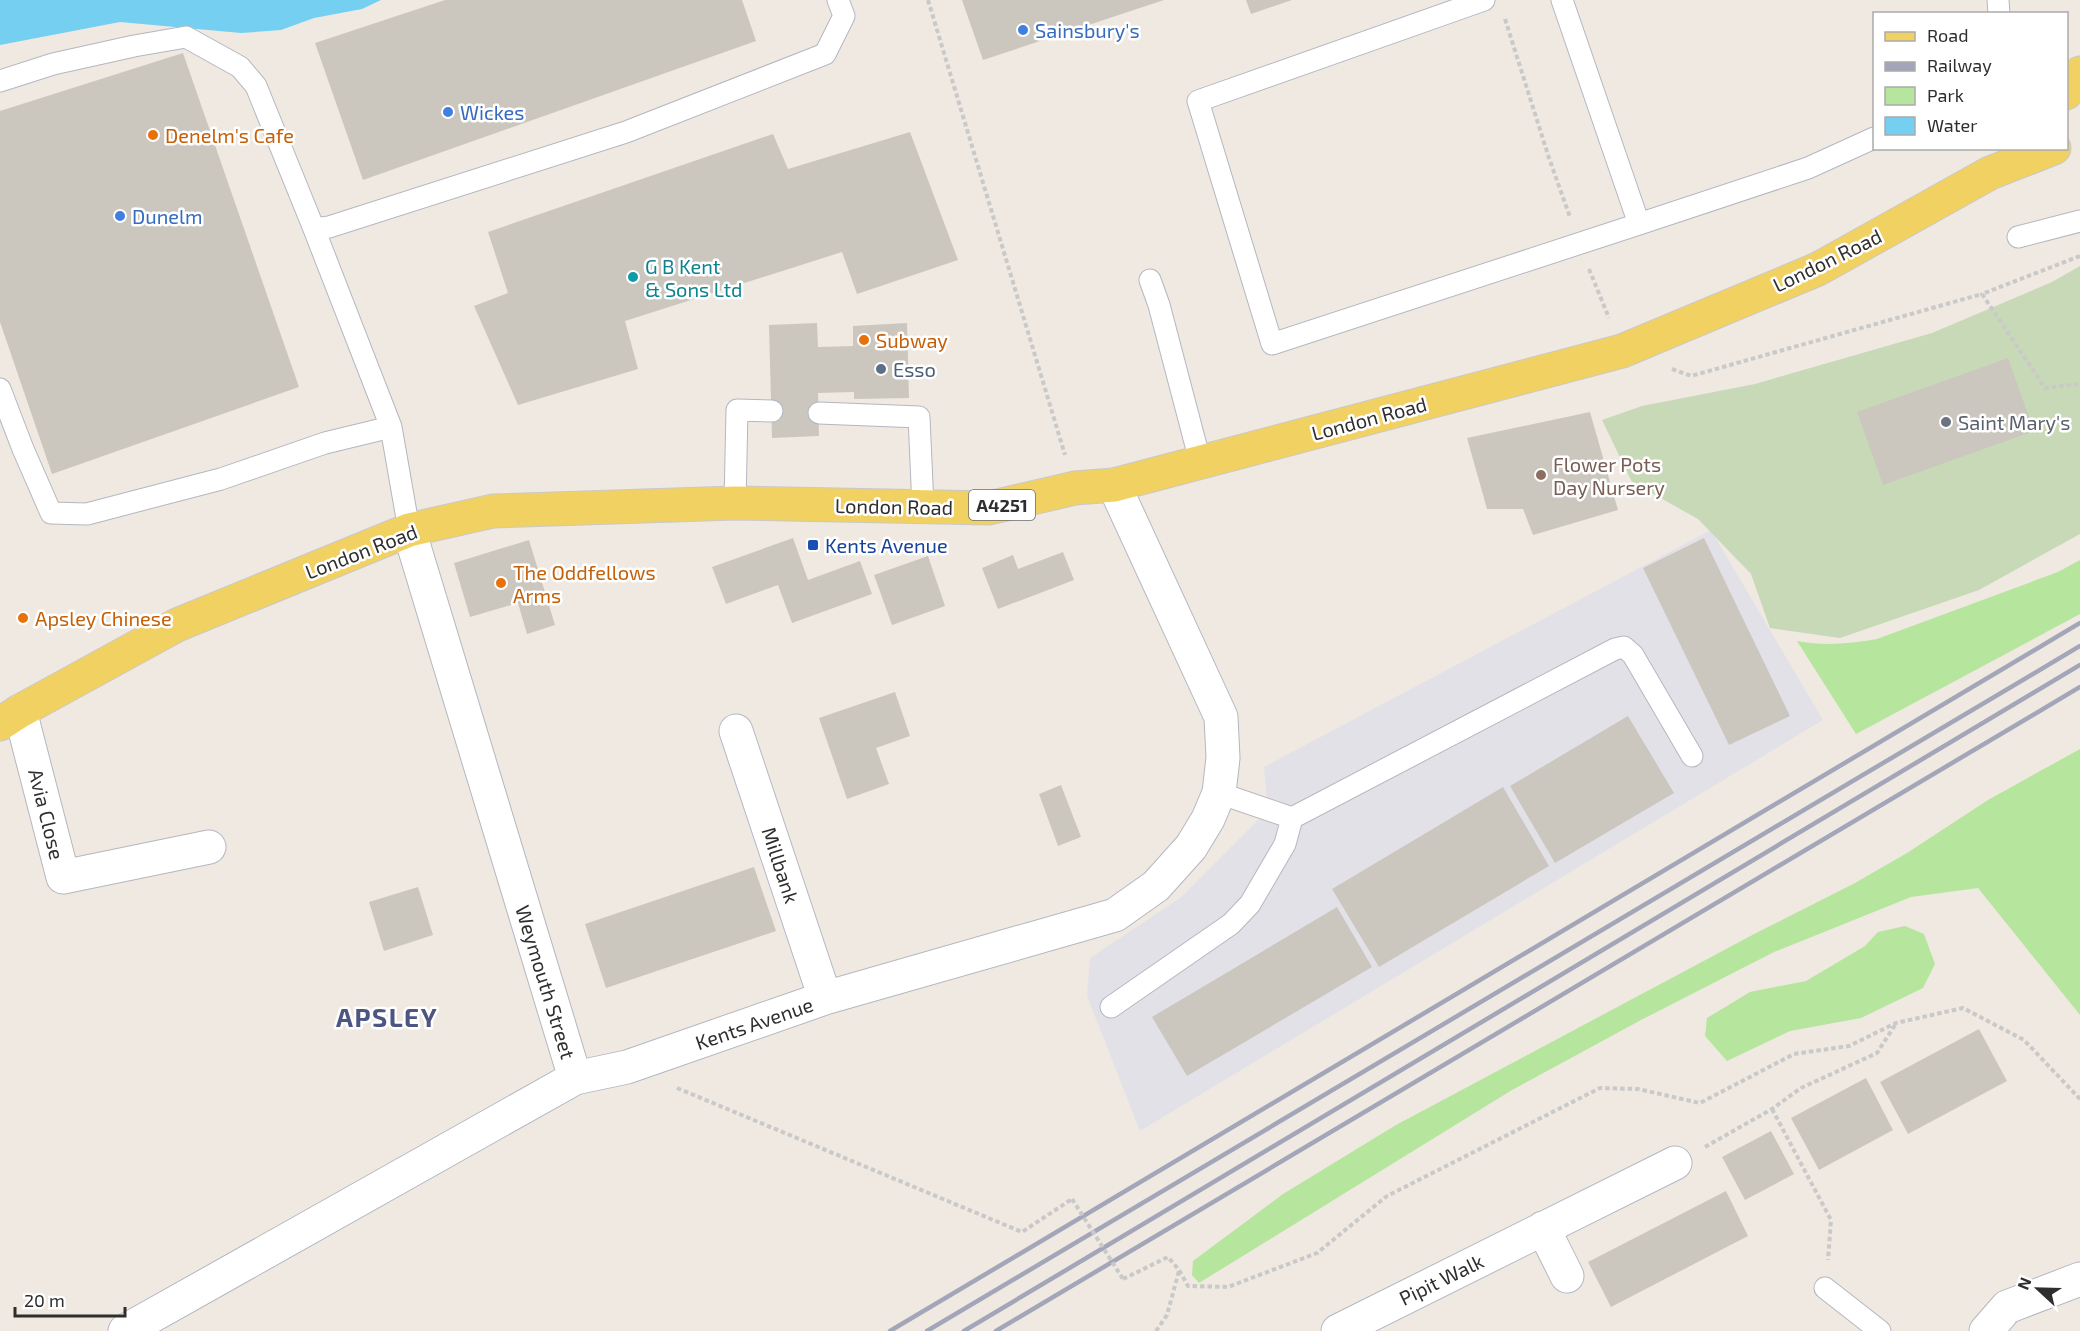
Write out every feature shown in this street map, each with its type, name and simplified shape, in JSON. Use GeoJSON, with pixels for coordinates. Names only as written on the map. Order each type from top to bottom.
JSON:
{"type":"FeatureCollection","features":[{"type":"Feature","properties":{"kind":"main road"},"geometry":{"type":"LineString","coordinates":[[2068,92],[2080,74]]}},
{"type":"Feature","properties":{"kind":"main road","name":"London Road"},"geometry":{"type":"LineString","coordinates":[[1990,173],[2012,150]]}},
{"type":"Feature","properties":{"kind":"main road","name":"London Road"},"geometry":{"type":"LineString","coordinates":[[10,717],[177,625],[409,530],[494,511],[735,503],[989,508],[1075,488],[1114,485],[1622,351],[1818,269],[1990,173],[2049,150]]}},
{"type":"Feature","properties":{"kind":"street","name":"Kents Avenue"},"geometry":{"type":"LineString","coordinates":[[575,1078],[627,1067],[825,998],[1115,915],[1156,885],[1191,847],[1208,819],[1219,793],[1223,758],[1221,717],[1114,485]]}},
{"type":"Feature","properties":{"kind":"street","name":"Weymouth Street"},"geometry":{"type":"LineString","coordinates":[[145,1326],[575,1078],[409,530]]}},
{"type":"Feature","properties":{"kind":"street","name":"Avia Close"},"geometry":{"type":"LineString","coordinates":[[10,717],[63,877],[209,847]]}},
{"type":"Feature","properties":{"kind":"street","name":"Millbank"},"geometry":{"type":"LineString","coordinates":[[736,731],[825,998]]}},
{"type":"Feature","properties":{"kind":"street","name":"Pipit Walk"},"geometry":{"type":"LineString","coordinates":[[1338,1331],[1675,1163]]}},
{"type":"Feature","properties":{"kind":"street"},"geometry":{"type":"LineString","coordinates":[[1543,1228],[1566,1276]]}},
{"type":"Feature","properties":{"kind":"street"},"geometry":{"type":"LineString","coordinates":[[1986,1331],[2007,1307],[2080,1279]]}},
{"type":"Feature","properties":{"kind":"lane"},"geometry":{"type":"LineString","coordinates":[[314,229],[329,227],[626,132],[825,54],[844,16],[838,0]]}},
{"type":"Feature","properties":{"kind":"lane"},"geometry":{"type":"LineString","coordinates":[[1562,0],[1639,224]]}},
{"type":"Feature","properties":{"kind":"lane"},"geometry":{"type":"LineString","coordinates":[[1493,5],[1198,101],[1272,344],[1808,168],[1873,139]]}},
{"type":"Feature","properties":{"kind":"lane"},"geometry":{"type":"LineString","coordinates":[[0,81],[53,64],[186,37],[240,67],[256,86],[391,427],[409,530]]}},
{"type":"Feature","properties":{"kind":"lane"},"geometry":{"type":"LineString","coordinates":[[2018,237],[2080,221]]}},
{"type":"Feature","properties":{"kind":"lane"},"geometry":{"type":"LineString","coordinates":[[1150,280],[1159,305],[1200,462]]}},
{"type":"Feature","properties":{"kind":"lane"},"geometry":{"type":"LineString","coordinates":[[0,390],[51,513],[87,514],[221,479],[325,443],[391,427]]}},
{"type":"Feature","properties":{"kind":"lane"},"geometry":{"type":"LineString","coordinates":[[735,503],[737,410],[771,411]]}},
{"type":"Feature","properties":{"kind":"lane"},"geometry":{"type":"LineString","coordinates":[[819,413],[920,417],[923,507]]}},
{"type":"Feature","properties":{"kind":"lane"},"geometry":{"type":"LineString","coordinates":[[1111,1007],[1231,924],[1250,904],[1285,844],[1292,819],[1615,649],[1624,647],[1632,655],[1692,756]]}},
{"type":"Feature","properties":{"kind":"lane"},"geometry":{"type":"LineString","coordinates":[[1219,793],[1292,819]]}},
{"type":"Feature","properties":{"kind":"lane"},"geometry":{"type":"LineString","coordinates":[[1825,1288],[1880,1331]]}},
{"type":"Feature","properties":{"kind":"path"},"geometry":{"type":"LineString","coordinates":[[928,0],[1075,488]]}},
{"type":"Feature","properties":{"kind":"path"},"geometry":{"type":"LineString","coordinates":[[1493,5],[1622,351]]}},
{"type":"Feature","properties":{"kind":"path"},"geometry":{"type":"LineString","coordinates":[[1671,369],[1691,376],[1982,294],[2080,256]]}},
{"type":"Feature","properties":{"kind":"path"},"geometry":{"type":"LineString","coordinates":[[1982,294],[2045,388],[2080,384]]}},
{"type":"Feature","properties":{"kind":"path"},"geometry":{"type":"LineString","coordinates":[[627,1067],[1022,1232],[1072,1198],[1123,1279],[1168,1257],[1188,1286],[1228,1287],[1317,1253],[1387,1196],[1600,1088],[1638,1089],[1700,1103],[1794,1054],[1850,1046],[1896,1023],[1963,1008],[2024,1040],[2080,1099]]}},
{"type":"Feature","properties":{"kind":"path"},"geometry":{"type":"LineString","coordinates":[[1675,1163],[1772,1109],[1801,1088],[1876,1053],[1896,1023]]}},
{"type":"Feature","properties":{"kind":"path"},"geometry":{"type":"LineString","coordinates":[[1772,1109],[1831,1220],[1825,1288]]}},
{"type":"Feature","properties":{"kind":"path"},"geometry":{"type":"LineString","coordinates":[[1156,1331],[1167,1315],[1179,1270]]}},
{"type":"Feature","properties":{"kind":"shaded area"},"geometry":{"type":"Polygon","coordinates":[[[1711,530],[1823,720],[1140,1131],[1087,996],[1090,958],[1180,898],[1268,810],[1264,767],[1711,530]]]}},
{"type":"Feature","properties":{"kind":"green space"},"geometry":{"type":"Polygon","coordinates":[[[2080,266],[2080,534],[1979,590],[1840,638],[1770,628],[1751,574],[1698,519],[1632,482],[1602,420],[1642,406],[1755,384],[1932,333],[2052,282],[2080,266]]]}},
{"type":"Feature","properties":{"kind":"green space"},"geometry":{"type":"Polygon","coordinates":[[[2080,560],[2080,614],[1856,734],[1797,641],[1837,644],[1877,639],[2058,572],[2080,560]]]}},
{"type":"Feature","properties":{"kind":"green space"},"geometry":{"type":"Polygon","coordinates":[[[2080,749],[2080,1015],[1978,888],[1911,897],[1774,952],[1641,1020],[1512,1090],[1199,1283],[1192,1275],[1193,1261],[1283,1194],[1396,1125],[1758,932],[1855,883],[1907,853],[1988,800],[2080,749]]]}},
{"type":"Feature","properties":{"kind":"green space"},"geometry":{"type":"Polygon","coordinates":[[[1905,926],[1924,934],[1935,964],[1923,988],[1861,1018],[1790,1031],[1727,1061],[1705,1036],[1707,1018],[1750,992],[1806,981],[1865,946],[1878,932],[1905,926]]]}},
{"type":"Feature","properties":{"kind":"water"},"geometry":{"type":"Polygon","coordinates":[[[0,0],[381,0],[362,9],[314,18],[281,30],[241,33],[120,22],[0,45],[0,0]]]}},
{"type":"Feature","properties":{"kind":"building","name":"Wickes"},"geometry":{"type":"Polygon","coordinates":[[[445,0],[742,0],[756,41],[363,180],[315,43],[445,0]]]}},
{"type":"Feature","properties":{"kind":"building","name":"Sainsbury's"},"geometry":{"type":"Polygon","coordinates":[[[962,0],[1164,0],[983,60],[962,0]]]}},
{"type":"Feature","properties":{"kind":"building"},"geometry":{"type":"Polygon","coordinates":[[[1246,0],[1292,0],[1251,14],[1246,0]]]}},
{"type":"Feature","properties":{"kind":"building","name":"Dunelm"},"geometry":{"type":"Polygon","coordinates":[[[183,53],[299,387],[52,474],[0,322],[0,111],[183,53]]]}},
{"type":"Feature","properties":{"kind":"building","name":"G B Kent & Sons Ltd"},"geometry":{"type":"Polygon","coordinates":[[[910,132],[958,260],[857,294],[842,252],[625,321],[638,369],[518,405],[474,306],[508,293],[488,232],[773,134],[788,169],[910,132]]]}},
{"type":"Feature","properties":{"kind":"building"},"geometry":{"type":"Polygon","coordinates":[[[817,323],[818,347],[853,346],[853,326],[907,323],[909,398],[854,399],[854,392],[818,393],[819,436],[772,438],[769,325],[817,323]]]}},
{"type":"Feature","properties":{"kind":"building","name":"Saint Mary's"},"geometry":{"type":"Polygon","coordinates":[[[2008,358],[2034,431],[1883,485],[1857,412],[2008,358]]]}},
{"type":"Feature","properties":{"kind":"building"},"geometry":{"type":"Polygon","coordinates":[[[1590,412],[1618,510],[1533,535],[1523,509],[1487,509],[1467,438],[1590,412]]]}},
{"type":"Feature","properties":{"kind":"building"},"geometry":{"type":"Polygon","coordinates":[[[793,538],[808,580],[860,561],[872,594],[792,623],[778,585],[726,604],[712,567],[793,538]]]}},
{"type":"Feature","properties":{"kind":"building"},"geometry":{"type":"Polygon","coordinates":[[[1704,538],[1790,716],[1729,745],[1643,568],[1704,538]]]}},
{"type":"Feature","properties":{"kind":"building","name":"The Oddfellows Arms"},"geometry":{"type":"Polygon","coordinates":[[[529,540],[555,625],[527,634],[518,603],[470,617],[454,563],[529,540]]]}},
{"type":"Feature","properties":{"kind":"building"},"geometry":{"type":"Polygon","coordinates":[[[1063,552],[1074,580],[998,609],[982,568],[1013,555],[1018,569],[1063,552]]]}},
{"type":"Feature","properties":{"kind":"building"},"geometry":{"type":"Polygon","coordinates":[[[928,556],[945,606],[892,625],[874,575],[928,556]]]}},
{"type":"Feature","properties":{"kind":"building"},"geometry":{"type":"Polygon","coordinates":[[[895,692],[910,736],[876,748],[889,784],[847,799],[819,718],[895,692]]]}},
{"type":"Feature","properties":{"kind":"building"},"geometry":{"type":"Polygon","coordinates":[[[1628,716],[1674,793],[1555,863],[1510,786],[1628,716]]]}},
{"type":"Feature","properties":{"kind":"building"},"geometry":{"type":"Polygon","coordinates":[[[1061,785],[1081,837],[1058,846],[1039,794],[1061,785]]]}},
{"type":"Feature","properties":{"kind":"building"},"geometry":{"type":"Polygon","coordinates":[[[1503,787],[1549,866],[1379,967],[1332,889],[1503,787]]]}},
{"type":"Feature","properties":{"kind":"building"},"geometry":{"type":"Polygon","coordinates":[[[754,867],[776,931],[606,988],[585,924],[754,867]]]}},
{"type":"Feature","properties":{"kind":"building"},"geometry":{"type":"Polygon","coordinates":[[[418,887],[433,935],[384,951],[369,902],[418,887]]]}},
{"type":"Feature","properties":{"kind":"building"},"geometry":{"type":"Polygon","coordinates":[[[1337,907],[1372,967],[1187,1076],[1152,1017],[1337,907]]]}},
{"type":"Feature","properties":{"kind":"building"},"geometry":{"type":"Polygon","coordinates":[[[1979,1029],[2007,1081],[1908,1134],[1880,1082],[1979,1029]]]}},
{"type":"Feature","properties":{"kind":"building"},"geometry":{"type":"Polygon","coordinates":[[[1866,1078],[1893,1130],[1819,1170],[1791,1118],[1866,1078]]]}},
{"type":"Feature","properties":{"kind":"building"},"geometry":{"type":"Polygon","coordinates":[[[1771,1131],[1794,1174],[1745,1200],[1722,1157],[1771,1131]]]}},
{"type":"Feature","properties":{"kind":"building"},"geometry":{"type":"Polygon","coordinates":[[[1726,1191],[1748,1236],[1611,1307],[1588,1262],[1726,1191]]]}},
{"type":"Feature","properties":{"kind":"railway"},"geometry":{"type":"LineString","coordinates":[[890,1331],[2080,623]]}},
{"type":"Feature","properties":{"kind":"railway"},"geometry":{"type":"LineString","coordinates":[[927,1331],[2080,646]]}},
{"type":"Feature","properties":{"kind":"railway"},"geometry":{"type":"LineString","coordinates":[[964,1331],[2080,665]]}},
{"type":"Feature","properties":{"kind":"railway"},"geometry":{"type":"LineString","coordinates":[[996,1331],[2080,687]]}},
{"type":"Feature","properties":{"kind":"place","name":"Sainsbury's"},"geometry":{"type":"Point","coordinates":[1023,30]}},
{"type":"Feature","properties":{"kind":"place","name":"Wickes"},"geometry":{"type":"Point","coordinates":[448,112]}},
{"type":"Feature","properties":{"kind":"place","name":"Denelm's Cafe"},"geometry":{"type":"Point","coordinates":[153,135]}},
{"type":"Feature","properties":{"kind":"place","name":"Dunelm"},"geometry":{"type":"Point","coordinates":[120,216]}},
{"type":"Feature","properties":{"kind":"place","name":"G B Kent & Sons Ltd"},"geometry":{"type":"Point","coordinates":[633,277]}},
{"type":"Feature","properties":{"kind":"place","name":"Subway"},"geometry":{"type":"Point","coordinates":[864,340]}},
{"type":"Feature","properties":{"kind":"place","name":"Esso"},"geometry":{"type":"Point","coordinates":[881,369]}},
{"type":"Feature","properties":{"kind":"place","name":"Saint Mary's"},"geometry":{"type":"Point","coordinates":[1946,422]}},
{"type":"Feature","properties":{"kind":"place","name":"Flower Pots Day Nursery"},"geometry":{"type":"Point","coordinates":[1541,475]}},
{"type":"Feature","properties":{"kind":"place","name":"Kents Avenue"},"geometry":{"type":"Point","coordinates":[813,545]}},
{"type":"Feature","properties":{"kind":"place","name":"The Oddfellows Arms"},"geometry":{"type":"Point","coordinates":[501,583]}},
{"type":"Feature","properties":{"kind":"place","name":"Apsley Chinese"},"geometry":{"type":"Point","coordinates":[23,618]}},
{"type":"Feature","properties":{"kind":"district","name":"APSLEY"},"geometry":{"type":"Point","coordinates":[387,1016]}}]}
